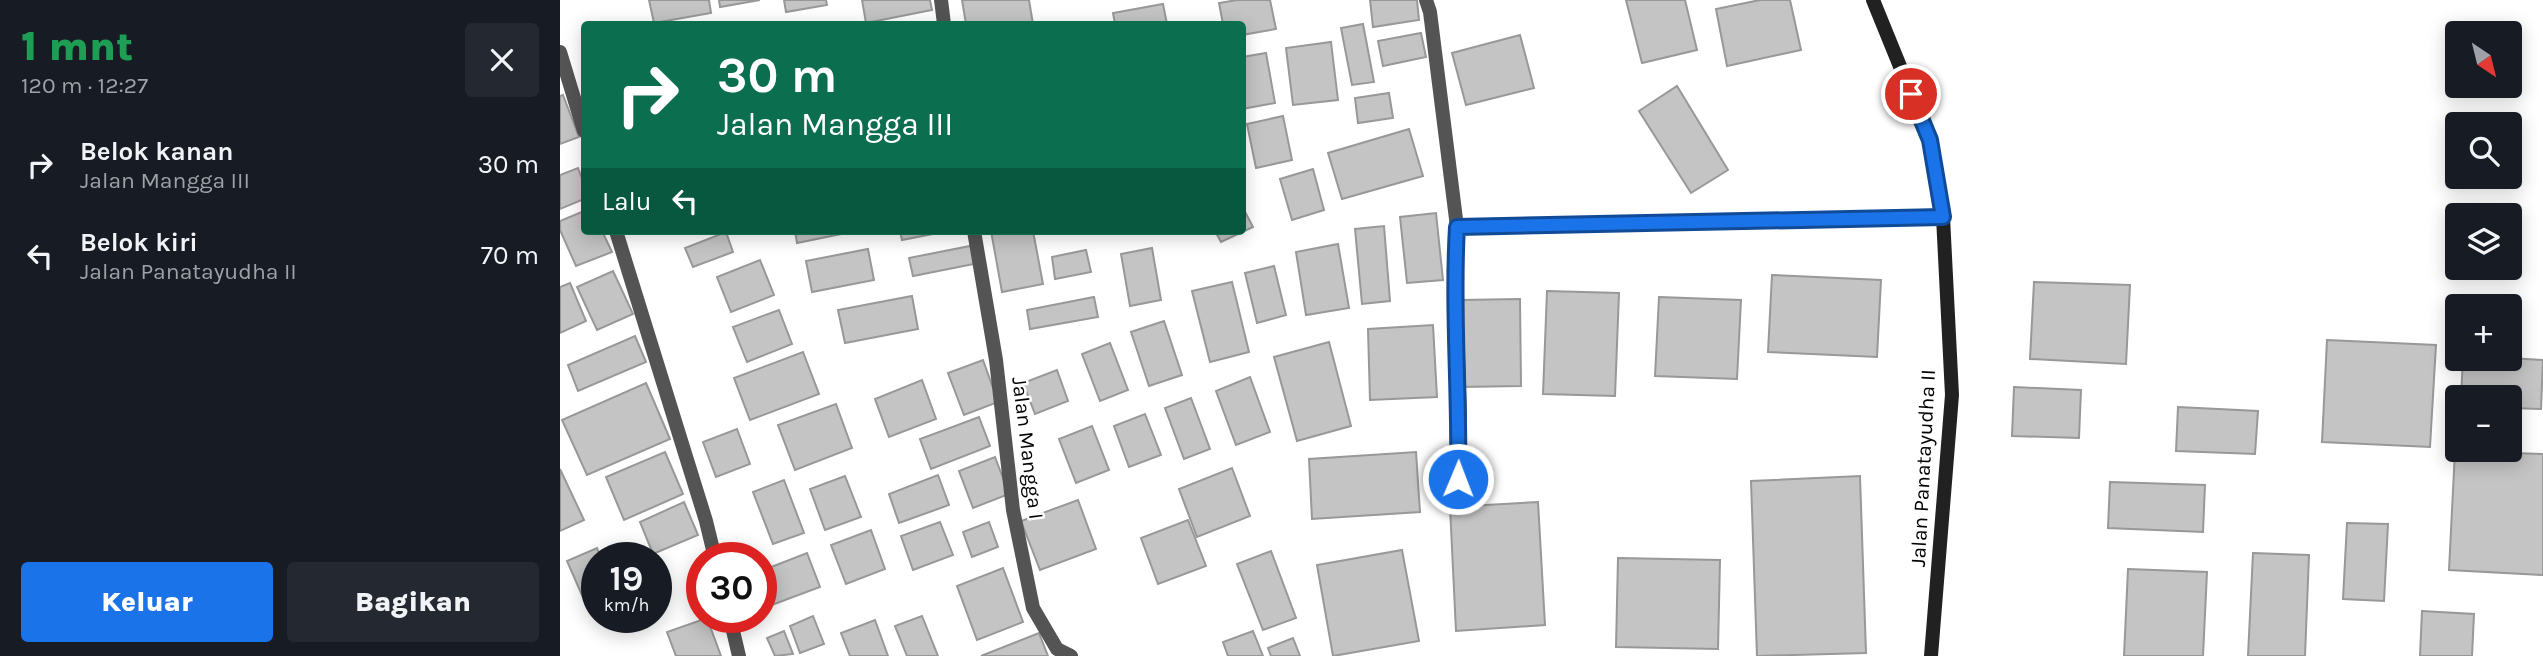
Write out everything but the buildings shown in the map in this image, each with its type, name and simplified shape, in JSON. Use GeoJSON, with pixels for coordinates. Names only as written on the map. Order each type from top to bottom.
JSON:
{"type":"FeatureCollection","features":[{"type":"Feature","properties":{"kind":"street"},"geometry":{"type":"LineString","coordinates":[[941,0],[944,21]]}},
{"type":"Feature","properties":{"kind":"street"},"geometry":{"type":"LineString","coordinates":[[1426,0],[1430,12],[1457,227],[1455,268],[1460,417],[1458,479]]}},
{"type":"Feature","properties":{"kind":"street","name":"Jalan Panatayudha II"},"geometry":{"type":"LineString","coordinates":[[1873,0],[1930,140],[1943,217],[1952,395],[1931,656]]}},
{"type":"Feature","properties":{"kind":"street"},"geometry":{"type":"LineString","coordinates":[[560,52],[581,121]]}},
{"type":"Feature","properties":{"kind":"street"},"geometry":{"type":"LineString","coordinates":[[1457,227],[1943,217]]}},
{"type":"Feature","properties":{"kind":"street"},"geometry":{"type":"LineString","coordinates":[[617,235],[711,542]]}},
{"type":"Feature","properties":{"kind":"street","name":"Jalan Mangga I"},"geometry":{"type":"LineString","coordinates":[[975,235],[996,360],[1013,510],[1033,608],[1057,649],[1071,656]]}},
{"type":"Feature","properties":{"kind":"street"},"geometry":{"type":"LineString","coordinates":[[734,633],[739,656]]}},
{"type":"Feature","properties":{"kind":"route"},"geometry":{"type":"LineString","coordinates":[[1458,479],[1460,417],[1455,268],[1457,227],[1943,217],[1930,140],[1911,94]]}}]}
